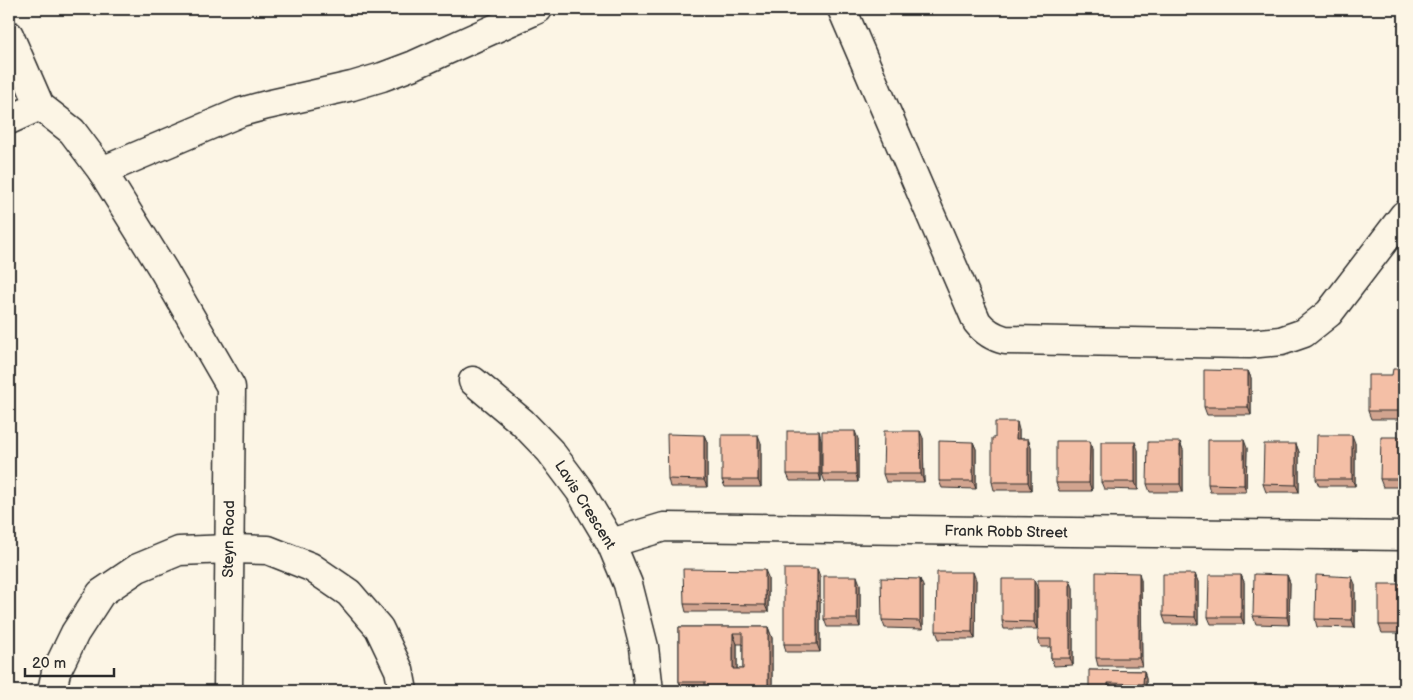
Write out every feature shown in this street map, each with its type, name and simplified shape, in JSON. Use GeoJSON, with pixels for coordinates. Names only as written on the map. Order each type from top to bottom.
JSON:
{"type":"FeatureCollection","features":[{"type":"Feature","properties":{"kind":"street"},"geometry":{"type":"LineString","coordinates":[[9,35],[40,106],[72,131],[102,171],[240,112],[352,86],[382,77],[414,65],[538,9]]}},
{"type":"Feature","properties":{"kind":"street"},"geometry":{"type":"LineString","coordinates":[[842,9],[977,322],[995,338],[1005,340],[1249,344],[1281,341],[1304,333],[1329,313],[1404,215]]}},
{"type":"Feature","properties":{"kind":"street"},"geometry":{"type":"LineString","coordinates":[[9,120],[40,106]]}},
{"type":"Feature","properties":{"kind":"street","name":"Steyn Road"},"geometry":{"type":"LineString","coordinates":[[102,171],[194,321],[231,387],[228,691]]}},
{"type":"Feature","properties":{"kind":"street","name":"Lavis Crescent"},"geometry":{"type":"LineString","coordinates":[[473,381],[522,422],[550,451],[580,491],[611,543],[631,593],[644,647],[648,691]]}},
{"type":"Feature","properties":{"kind":"street","name":"Frank Robb Street"},"geometry":{"type":"LineString","coordinates":[[611,543],[664,527],[1404,536]]}},
{"type":"Feature","properties":{"kind":"street"},"geometry":{"type":"LineString","coordinates":[[52,691],[56,672],[74,634],[101,593],[138,568],[178,551],[229,549],[268,550],[311,567],[349,593],[379,628],[399,670],[404,691]]}},
{"type":"Feature","properties":{"kind":"building"},"geometry":{"type":"Polygon","coordinates":[[[1393,369],[1404,369],[1404,411],[1368,411],[1368,375],[1392,375],[1393,369]]]}},
{"type":"Feature","properties":{"kind":"building"},"geometry":{"type":"Polygon","coordinates":[[[1204,370],[1248,371],[1248,407],[1204,407],[1204,370]]]}},
{"type":"Feature","properties":{"kind":"building"},"geometry":{"type":"Polygon","coordinates":[[[995,422],[1017,422],[1016,439],[1028,439],[1028,482],[992,482],[992,438],[995,438],[995,422]]]}},
{"type":"Feature","properties":{"kind":"building"},"geometry":{"type":"Polygon","coordinates":[[[787,431],[819,431],[819,474],[787,474],[787,431]]]}},
{"type":"Feature","properties":{"kind":"building"},"geometry":{"type":"Polygon","coordinates":[[[822,431],[855,431],[856,474],[822,474],[822,431]]]}},
{"type":"Feature","properties":{"kind":"building"},"geometry":{"type":"Polygon","coordinates":[[[884,431],[920,431],[921,474],[883,474],[884,431]]]}},
{"type":"Feature","properties":{"kind":"building"},"geometry":{"type":"Polygon","coordinates":[[[667,434],[704,435],[704,480],[668,479],[667,434]]]}},
{"type":"Feature","properties":{"kind":"building"},"geometry":{"type":"Polygon","coordinates":[[[722,435],[758,435],[758,480],[722,480],[722,435]]]}},
{"type":"Feature","properties":{"kind":"building"},"geometry":{"type":"Polygon","coordinates":[[[1317,435],[1352,435],[1352,479],[1316,479],[1317,435]]]}},
{"type":"Feature","properties":{"kind":"building"},"geometry":{"type":"Polygon","coordinates":[[[1381,437],[1404,437],[1404,479],[1380,479],[1381,437]]]}},
{"type":"Feature","properties":{"kind":"building"},"geometry":{"type":"Polygon","coordinates":[[[1208,440],[1244,440],[1244,485],[1208,484],[1208,440]]]}},
{"type":"Feature","properties":{"kind":"building"},"geometry":{"type":"Polygon","coordinates":[[[939,441],[973,442],[973,481],[939,481],[939,441]]]}},
{"type":"Feature","properties":{"kind":"building"},"geometry":{"type":"Polygon","coordinates":[[[1056,441],[1090,441],[1089,483],[1056,483],[1056,441]]]}},
{"type":"Feature","properties":{"kind":"building"},"geometry":{"type":"Polygon","coordinates":[[[1101,442],[1135,442],[1135,482],[1101,482],[1101,442]]]}},
{"type":"Feature","properties":{"kind":"building"},"geometry":{"type":"Polygon","coordinates":[[[1148,442],[1180,442],[1180,484],[1147,484],[1148,442]]]}},
{"type":"Feature","properties":{"kind":"building"},"geometry":{"type":"Polygon","coordinates":[[[1264,444],[1296,444],[1296,485],[1263,484],[1264,444]]]}},
{"type":"Feature","properties":{"kind":"building"},"geometry":{"type":"Polygon","coordinates":[[[683,569],[765,570],[765,605],[684,604],[683,569]]]}},
{"type":"Feature","properties":{"kind":"building"},"geometry":{"type":"Polygon","coordinates":[[[784,569],[817,569],[817,644],[784,644],[784,569]]]}},
{"type":"Feature","properties":{"kind":"building"},"geometry":{"type":"Polygon","coordinates":[[[937,572],[973,572],[972,632],[936,631],[937,572]]]}},
{"type":"Feature","properties":{"kind":"building"},"geometry":{"type":"Polygon","coordinates":[[[1096,572],[1139,573],[1139,658],[1096,658],[1096,572]]]}},
{"type":"Feature","properties":{"kind":"building"},"geometry":{"type":"Polygon","coordinates":[[[1163,574],[1195,574],[1195,617],[1163,616],[1163,574]]]}},
{"type":"Feature","properties":{"kind":"building"},"geometry":{"type":"Polygon","coordinates":[[[1254,574],[1287,575],[1287,617],[1253,616],[1254,574]]]}},
{"type":"Feature","properties":{"kind":"building"},"geometry":{"type":"Polygon","coordinates":[[[1209,575],[1241,575],[1241,617],[1208,617],[1209,575]]]}},
{"type":"Feature","properties":{"kind":"building"},"geometry":{"type":"Polygon","coordinates":[[[1316,575],[1352,577],[1352,620],[1315,619],[1316,575]]]}},
{"type":"Feature","properties":{"kind":"building"},"geometry":{"type":"Polygon","coordinates":[[[824,576],[857,576],[857,619],[824,619],[824,576]]]}},
{"type":"Feature","properties":{"kind":"building"},"geometry":{"type":"Polygon","coordinates":[[[881,578],[920,579],[920,621],[882,620],[881,578]]]}},
{"type":"Feature","properties":{"kind":"building"},"geometry":{"type":"Polygon","coordinates":[[[1002,579],[1034,579],[1034,622],[1002,621],[1002,579]]]}},
{"type":"Feature","properties":{"kind":"building"},"geometry":{"type":"Polygon","coordinates":[[[1038,580],[1070,580],[1070,658],[1051,658],[1051,639],[1038,639],[1038,580]]]}},
{"type":"Feature","properties":{"kind":"building"},"geometry":{"type":"Polygon","coordinates":[[[1379,584],[1404,584],[1404,625],[1379,625],[1379,584]]]}},
{"type":"Feature","properties":{"kind":"building"},"geometry":{"type":"Polygon","coordinates":[[[679,627],[768,627],[768,691],[705,691],[705,682],[679,682],[679,627]],[[733,633],[733,669],[743,669],[743,633],[733,633]]]}},
{"type":"Feature","properties":{"kind":"building"},"geometry":{"type":"Polygon","coordinates":[[[1089,670],[1144,671],[1143,684],[1108,683],[1108,691],[1089,691],[1089,670]]]}}]}
